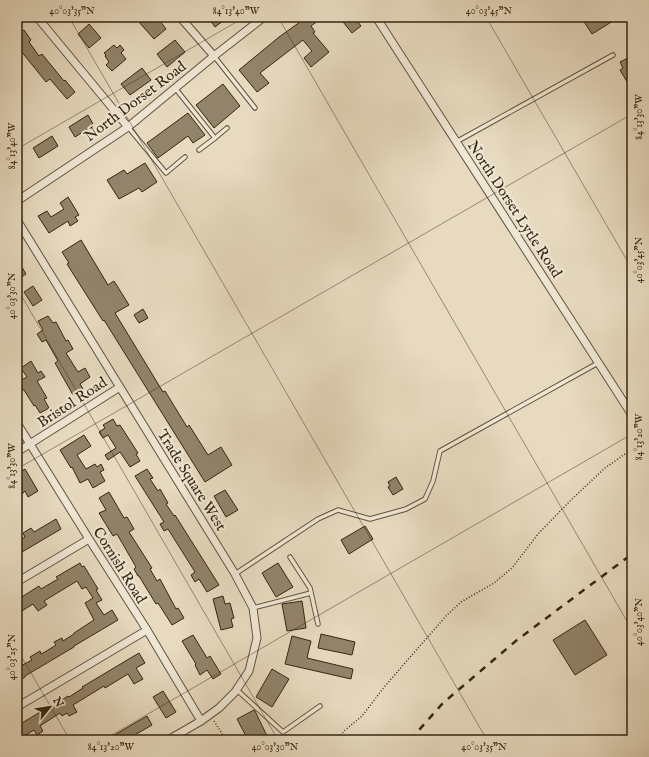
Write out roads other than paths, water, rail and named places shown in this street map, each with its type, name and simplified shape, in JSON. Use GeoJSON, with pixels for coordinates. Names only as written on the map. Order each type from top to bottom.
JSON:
{"type":"FeatureCollection","features":[{"type":"Feature","properties":{"kind":"street"},"geometry":{"type":"LineString","coordinates":[[37,17],[128,127]]}},
{"type":"Feature","properties":{"kind":"street"},"geometry":{"type":"LineString","coordinates":[[180,17],[214,56]]}},
{"type":"Feature","properties":{"kind":"street","name":"North Dorset Road"},"geometry":{"type":"LineString","coordinates":[[17,201],[128,127],[264,17]]}},
{"type":"Feature","properties":{"kind":"street","name":"North Dorset Lytle Road"},"geometry":{"type":"LineString","coordinates":[[376,17],[632,415]]}},
{"type":"Feature","properties":{"kind":"street","name":"Trade Square West"},"geometry":{"type":"LineString","coordinates":[[17,220],[235,574],[253,608],[257,638],[249,670],[237,690],[219,708],[201,721],[168,740]]}},
{"type":"Feature","properties":{"kind":"street","name":"Bristol Road"},"geometry":{"type":"LineString","coordinates":[[17,452],[120,387]]}},
{"type":"Feature","properties":{"kind":"street","name":"Cornish Road"},"geometry":{"type":"LineString","coordinates":[[17,423],[147,630],[201,721]]}},
{"type":"Feature","properties":{"kind":"street"},"geometry":{"type":"LineString","coordinates":[[17,582],[89,539]]}},
{"type":"Feature","properties":{"kind":"street"},"geometry":{"type":"LineString","coordinates":[[17,707],[147,630]]}},
{"type":"Feature","properties":{"kind":"lane"},"geometry":{"type":"LineString","coordinates":[[456,142],[613,55]]}},
{"type":"Feature","properties":{"kind":"lane"},"geometry":{"type":"LineString","coordinates":[[214,56],[255,108]]}},
{"type":"Feature","properties":{"kind":"lane"},"geometry":{"type":"LineString","coordinates":[[175,88],[215,138]]}},
{"type":"Feature","properties":{"kind":"lane"},"geometry":{"type":"LineString","coordinates":[[128,127],[166,173],[185,157]]}},
{"type":"Feature","properties":{"kind":"lane"},"geometry":{"type":"LineString","coordinates":[[199,150],[227,128]]}},
{"type":"Feature","properties":{"kind":"lane"},"geometry":{"type":"LineString","coordinates":[[235,574],[318,519],[338,510],[370,519],[406,509],[425,499],[433,481],[440,451],[598,363]]}},
{"type":"Feature","properties":{"kind":"lane"},"geometry":{"type":"LineString","coordinates":[[290,557],[310,588],[318,624]]}},
{"type":"Feature","properties":{"kind":"lane"},"geometry":{"type":"LineString","coordinates":[[253,608],[311,593]]}},
{"type":"Feature","properties":{"kind":"lane"},"geometry":{"type":"LineString","coordinates":[[237,690],[283,732],[320,706]]}},
{"type":"Feature","properties":{"kind":"railway"},"geometry":{"type":"LineString","coordinates":[[410,740],[443,703],[517,640],[632,554]]}}]}
